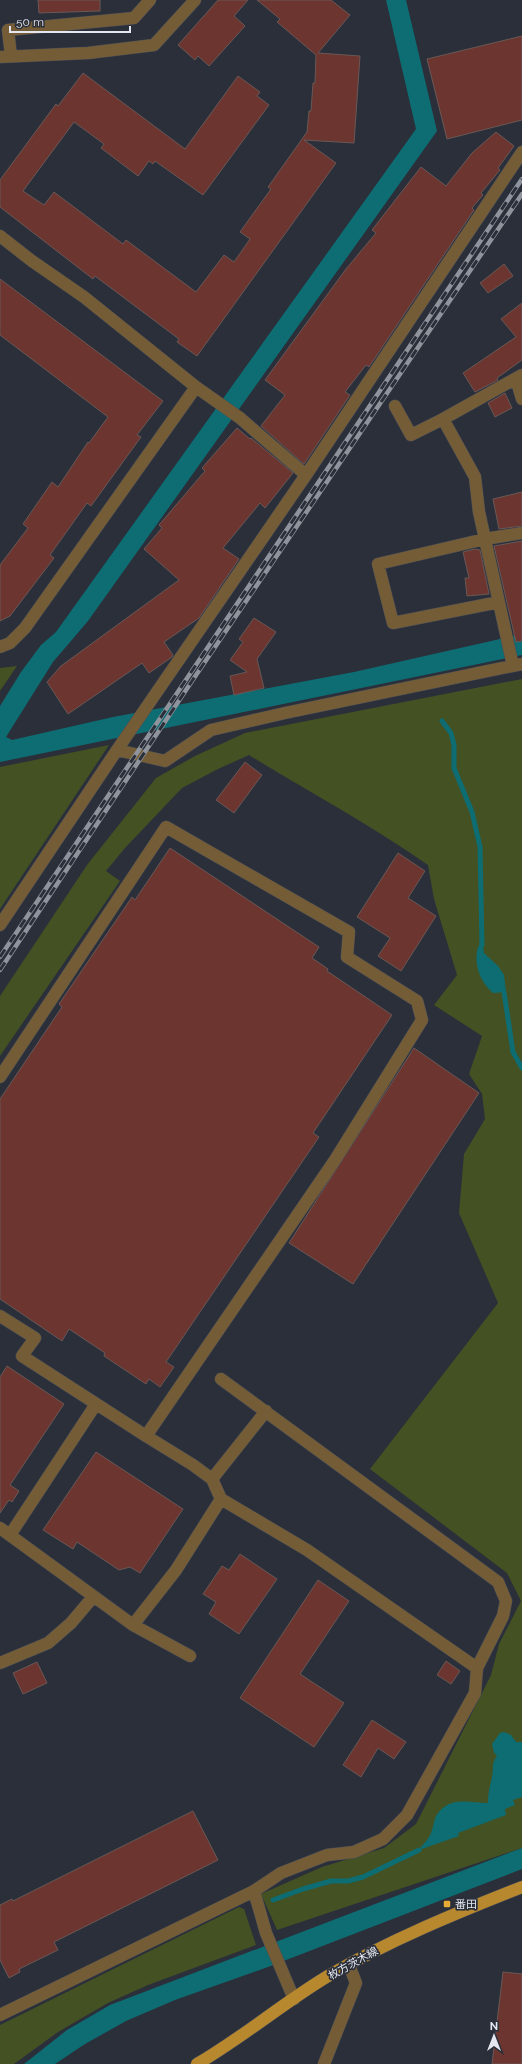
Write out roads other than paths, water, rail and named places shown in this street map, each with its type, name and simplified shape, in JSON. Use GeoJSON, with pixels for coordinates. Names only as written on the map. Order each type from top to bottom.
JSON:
{"type":"FeatureCollection","features":[{"type":"Feature","properties":{"kind":"main road","name":"枚方茨木線"},"geometry":{"type":"LineString","coordinates":[[197,2064],[294,1998],[349,1965],[428,1925],[522,1887]]}},
{"type":"Feature","properties":{"kind":"street"},"geometry":{"type":"LineString","coordinates":[[150,0],[134,18],[8,30],[6,57],[88,53],[154,45],[196,0]]}},
{"type":"Feature","properties":{"kind":"street"},"geometry":{"type":"LineString","coordinates":[[0,925],[117,750],[306,476],[522,152]]}},
{"type":"Feature","properties":{"kind":"street"},"geometry":{"type":"LineString","coordinates":[[0,236],[32,261],[84,297],[196,387],[240,418],[306,476]]}},
{"type":"Feature","properties":{"kind":"street"},"geometry":{"type":"LineString","coordinates":[[395,406],[411,435],[519,377],[522,399]]}},
{"type":"Feature","properties":{"kind":"street"},"geometry":{"type":"LineString","coordinates":[[0,647],[10,643],[25,628],[196,387]]}},
{"type":"Feature","properties":{"kind":"street"},"geometry":{"type":"LineString","coordinates":[[117,750],[165,761],[211,730],[285,713],[517,665],[506,634],[479,512],[475,477],[443,419]]}},
{"type":"Feature","properties":{"kind":"street"},"geometry":{"type":"LineString","coordinates":[[499,602],[393,623],[378,564],[485,539],[522,534]]}},
{"type":"Feature","properties":{"kind":"street"},"geometry":{"type":"LineString","coordinates":[[0,1077],[166,827],[349,932],[347,957],[417,1001],[422,1020],[406,1047],[335,1160],[146,1436]]}},
{"type":"Feature","properties":{"kind":"street"},"geometry":{"type":"LineString","coordinates":[[0,1316],[35,1338],[22,1356],[193,1465],[212,1479],[221,1499],[307,1550],[477,1668]]}},
{"type":"Feature","properties":{"kind":"street"},"geometry":{"type":"LineString","coordinates":[[0,2015],[254,1892],[281,1873],[327,1855],[354,1852],[383,1839],[407,1815],[475,1693],[477,1668],[503,1616],[506,1601],[498,1582],[221,1379]]}},
{"type":"Feature","properties":{"kind":"street"},"geometry":{"type":"LineString","coordinates":[[10,1535],[96,1404]]}},
{"type":"Feature","properties":{"kind":"street"},"geometry":{"type":"LineString","coordinates":[[212,1479],[266,1411]]}},
{"type":"Feature","properties":{"kind":"street"},"geometry":{"type":"LineString","coordinates":[[133,1625],[176,1570],[221,1499]]}},
{"type":"Feature","properties":{"kind":"street"},"geometry":{"type":"LineString","coordinates":[[0,1528],[133,1625],[190,1656]]}},
{"type":"Feature","properties":{"kind":"street"},"geometry":{"type":"LineString","coordinates":[[0,1663],[48,1643],[71,1623],[93,1597]]}},
{"type":"Feature","properties":{"kind":"street"},"geometry":{"type":"LineString","coordinates":[[254,1892],[266,1933],[294,1998]]}},
{"type":"Feature","properties":{"kind":"street"},"geometry":{"type":"LineString","coordinates":[[324,2064],[356,1983],[349,1965]]}},
{"type":"Feature","properties":{"kind":"water"},"geometry":{"type":"Polygon","coordinates":[[[386,0],[406,0],[437,131],[88,621],[53,662],[6,737],[12,740],[113,717],[354,672],[522,634],[522,655],[0,762],[0,706],[21,672],[41,645],[56,632],[416,129],[386,0]]]}},
{"type":"Feature","properties":{"kind":"water"},"geometry":{"type":"Polygon","coordinates":[[[479,945],[483,945],[484,953],[498,966],[504,975],[506,992],[493,993],[484,983],[478,971],[476,958],[479,945]]]}},
{"type":"Feature","properties":{"kind":"water"},"geometry":{"type":"Polygon","coordinates":[[[504,1732],[511,1735],[516,1742],[522,1742],[522,1797],[513,1800],[515,1805],[505,1809],[506,1815],[458,1833],[459,1836],[419,1850],[428,1839],[436,1816],[441,1809],[447,1805],[460,1802],[488,1803],[493,1764],[497,1755],[494,1753],[492,1744],[500,1733],[504,1732]]]}},
{"type":"Feature","properties":{"kind":"water"},"geometry":{"type":"Polygon","coordinates":[[[522,1848],[522,1869],[268,1967],[175,2000],[126,2021],[85,2044],[55,2064],[24,2064],[67,2030],[110,2005],[522,1848]]]}},
{"type":"Feature","properties":{"kind":"waterway"},"geometry":{"type":"LineString","coordinates":[[442,721],[451,733],[454,745],[454,768],[472,812],[480,847],[482,945]]}},
{"type":"Feature","properties":{"kind":"waterway"},"geometry":{"type":"LineString","coordinates":[[504,992],[513,1052],[522,1068]]}},
{"type":"Feature","properties":{"kind":"waterway"},"geometry":{"type":"LineString","coordinates":[[273,1900],[331,1881],[348,1881],[363,1877],[419,1850]]}},
{"type":"Feature","properties":{"kind":"railway"},"geometry":{"type":"LineString","coordinates":[[0,957],[522,179]]}},
{"type":"Feature","properties":{"kind":"railway"},"geometry":{"type":"LineString","coordinates":[[0,970],[192,681],[522,194]]}},
{"type":"Feature","properties":{"kind":"place","name":"番田"},"geometry":{"type":"Point","coordinates":[447,1904]}}]}
